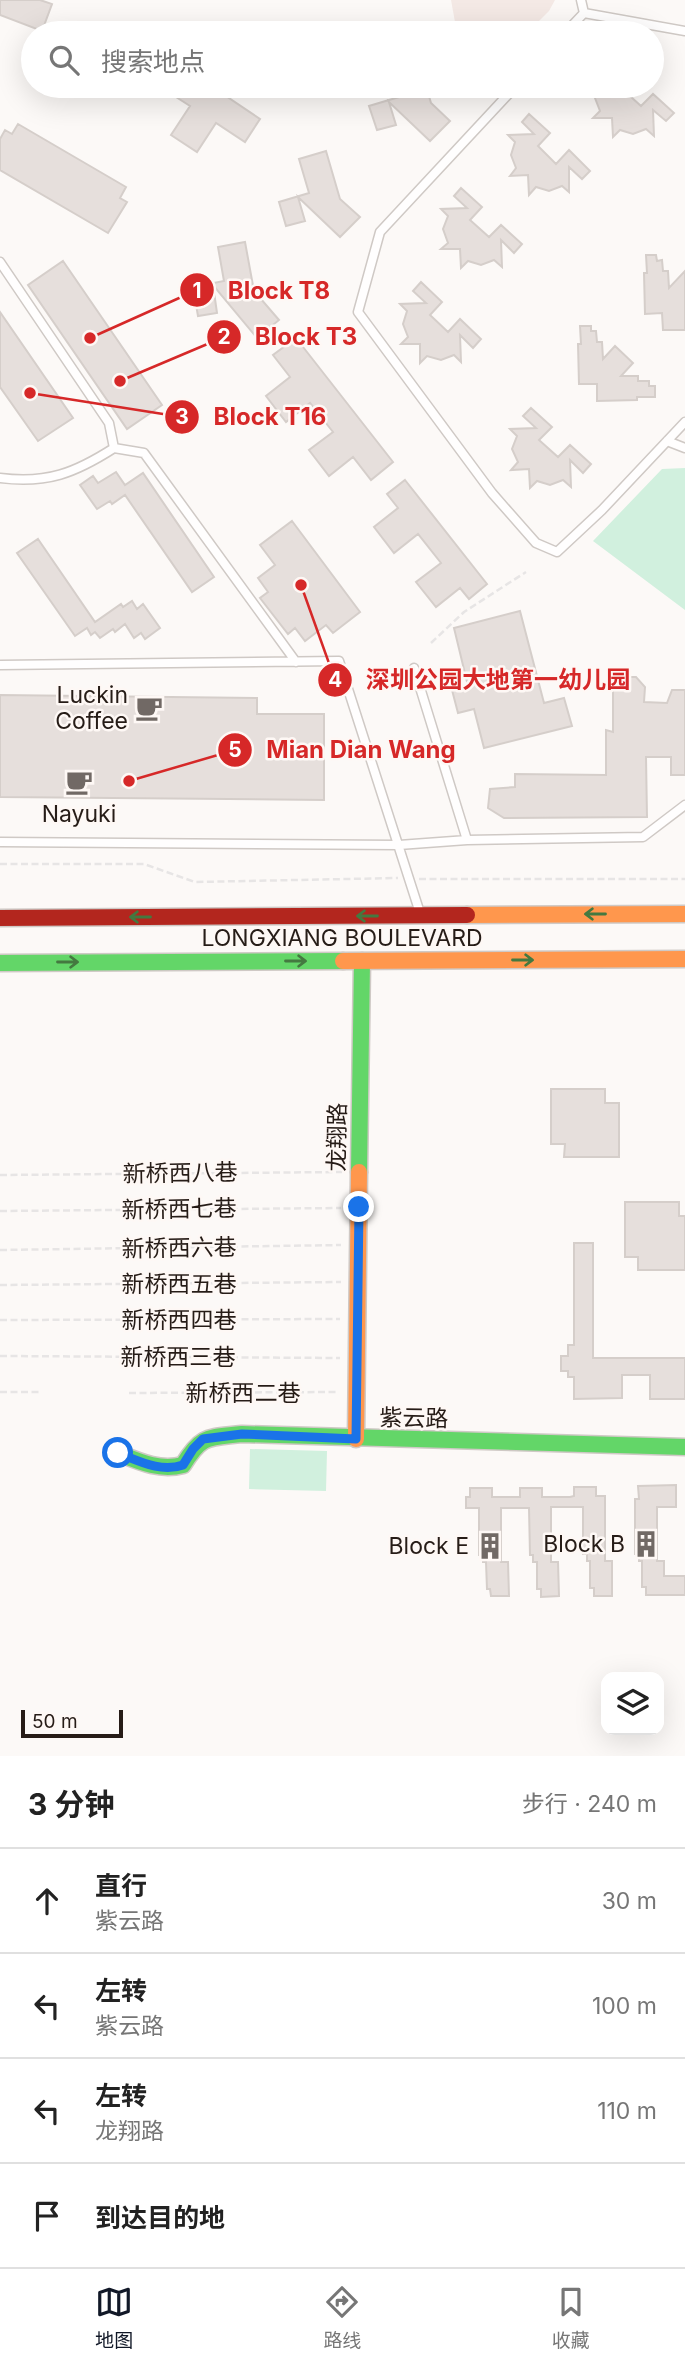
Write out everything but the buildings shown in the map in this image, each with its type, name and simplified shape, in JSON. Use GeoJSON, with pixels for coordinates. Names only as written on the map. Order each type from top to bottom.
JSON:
{"type":"FeatureCollection","features":[{"type":"Feature","properties":{"kind":"main road"},"geometry":{"type":"LineString","coordinates":[[663,914],[685,908]]}},
{"type":"Feature","properties":{"kind":"main road","name":"LONGXIANG BOULEVARD"},"geometry":{"type":"LineString","coordinates":[[0,918],[685,914]]}},
{"type":"Feature","properties":{"kind":"main road","name":"LONGXIANG BOULEVARD"},"geometry":{"type":"LineString","coordinates":[[0,963],[685,959]]}},
{"type":"Feature","properties":{"kind":"main road","name":"龙翔路"},"geometry":{"type":"LineString","coordinates":[[356,1439],[362,961]]}},
{"type":"Feature","properties":{"kind":"main road","name":"紫云路"},"geometry":{"type":"LineString","coordinates":[[118,1453],[170,1470],[183,1465],[203,1439],[242,1434],[685,1447]]}},
{"type":"Feature","properties":{"kind":"lane"},"geometry":{"type":"LineString","coordinates":[[581,0],[584,13]]}},
{"type":"Feature","properties":{"kind":"lane"},"geometry":{"type":"LineString","coordinates":[[584,13],[627,21]]}},
{"type":"Feature","properties":{"kind":"lane"},"geometry":{"type":"LineString","coordinates":[[576,21],[584,13]]}},
{"type":"Feature","properties":{"kind":"lane"},"geometry":{"type":"LineString","coordinates":[[664,28],[685,32]]}},
{"type":"Feature","properties":{"kind":"lane"},"geometry":{"type":"LineString","coordinates":[[505,98],[380,232],[358,312],[492,492],[536,543],[557,552],[602,510],[685,422]]}},
{"type":"Feature","properties":{"kind":"lane"},"geometry":{"type":"LineString","coordinates":[[0,262],[109,423],[114,448]]}},
{"type":"Feature","properties":{"kind":"lane"},"geometry":{"type":"LineString","coordinates":[[667,441],[685,448]]}},
{"type":"Feature","properties":{"kind":"lane"},"geometry":{"type":"LineString","coordinates":[[0,478],[21,481],[54,477],[86,466],[114,448],[144,453],[296,662]]}},
{"type":"Feature","properties":{"kind":"lane"},"geometry":{"type":"LineString","coordinates":[[0,665],[340,661],[421,915]]}},
{"type":"Feature","properties":{"kind":"lane"},"geometry":{"type":"LineString","coordinates":[[415,668],[467,840]]}},
{"type":"Feature","properties":{"kind":"lane"},"geometry":{"type":"LineString","coordinates":[[0,842],[399,845],[467,840],[643,837],[685,805]]}},
{"type":"Feature","properties":{"kind":"path"},"geometry":{"type":"LineString","coordinates":[[431,643],[464,612],[526,572]]}},
{"type":"Feature","properties":{"kind":"path"},"geometry":{"type":"LineString","coordinates":[[0,864],[144,864],[195,882],[410,878],[685,879]]}},
{"type":"Feature","properties":{"kind":"path","name":"新桥西八巷"},"geometry":{"type":"LineString","coordinates":[[0,1175],[359,1171]]}},
{"type":"Feature","properties":{"kind":"path","name":"新桥西七巷"},"geometry":{"type":"LineString","coordinates":[[0,1211],[359,1207]]}},
{"type":"Feature","properties":{"kind":"path","name":"新桥西六巷"},"geometry":{"type":"LineString","coordinates":[[0,1250],[358,1245]]}},
{"type":"Feature","properties":{"kind":"path","name":"新桥西五巷"},"geometry":{"type":"LineString","coordinates":[[0,1285],[358,1282]]}},
{"type":"Feature","properties":{"kind":"path","name":"新桥西四巷"},"geometry":{"type":"LineString","coordinates":[[0,1321],[357,1319]]}},
{"type":"Feature","properties":{"kind":"path","name":"新桥西三巷"},"geometry":{"type":"LineString","coordinates":[[0,1356],[357,1358]]}},
{"type":"Feature","properties":{"kind":"path"},"geometry":{"type":"LineString","coordinates":[[0,1392],[42,1392]]}},
{"type":"Feature","properties":{"kind":"path","name":"新桥西二巷"},"geometry":{"type":"LineString","coordinates":[[129,1393],[356,1392]]}},
{"type":"Feature","properties":{"kind":"shaded area"},"geometry":{"type":"Polygon","coordinates":[[[451,0],[555,0],[539,21],[455,21],[451,0]]]}},
{"type":"Feature","properties":{"kind":"green space"},"geometry":{"type":"Polygon","coordinates":[[[685,468],[685,610],[593,541],[662,469],[685,468]]]}},
{"type":"Feature","properties":{"kind":"green space"},"geometry":{"type":"Polygon","coordinates":[[[250,1449],[327,1451],[326,1491],[249,1489],[250,1449]]]}},
{"type":"Feature","properties":{"kind":"traffic: fast"},"geometry":{"type":"LineString","coordinates":[[0,963],[343,961]]}},
{"type":"Feature","properties":{"kind":"traffic: fast"},"geometry":{"type":"LineString","coordinates":[[359,1172],[362,961]]}},
{"type":"Feature","properties":{"kind":"traffic: fast"},"geometry":{"type":"LineString","coordinates":[[118,1453],[150,1465],[175,1467],[183,1465],[195,1448],[207,1439],[242,1434],[685,1447]]}},
{"type":"Feature","properties":{"kind":"traffic: slow"},"geometry":{"type":"LineString","coordinates":[[467,915],[685,914]]}},
{"type":"Feature","properties":{"kind":"traffic: slow"},"geometry":{"type":"LineString","coordinates":[[343,961],[685,959]]}},
{"type":"Feature","properties":{"kind":"traffic: slow"},"geometry":{"type":"LineString","coordinates":[[356,1439],[359,1172]]}},
{"type":"Feature","properties":{"kind":"traffic: jam"},"geometry":{"type":"LineString","coordinates":[[0,918],[467,915]]}},
{"type":"Feature","properties":{"kind":"place","name":"Block T8"},"geometry":{"type":"Point","coordinates":[90,338]}},
{"type":"Feature","properties":{"kind":"place","name":"Block T3"},"geometry":{"type":"Point","coordinates":[120,381]}},
{"type":"Feature","properties":{"kind":"place","name":"Block T16"},"geometry":{"type":"Point","coordinates":[30,393]}},
{"type":"Feature","properties":{"kind":"place","name":"深圳公园大地第一幼儿园"},"geometry":{"type":"Point","coordinates":[301,585]}},
{"type":"Feature","properties":{"kind":"place","name":"Luckin Coffee"},"geometry":{"type":"Point","coordinates":[149,708]}},
{"type":"Feature","properties":{"kind":"place","name":"Mian Dian Wang"},"geometry":{"type":"Point","coordinates":[129,781]}},
{"type":"Feature","properties":{"kind":"place","name":"Nayuki"},"geometry":{"type":"Point","coordinates":[79,782]}},
{"type":"Feature","properties":{"kind":"place","name":"Block B"},"geometry":{"type":"Point","coordinates":[646,1544]}},
{"type":"Feature","properties":{"kind":"place","name":"Block E"},"geometry":{"type":"Point","coordinates":[490,1546]}},
{"type":"Feature","properties":{"kind":"route"},"geometry":{"type":"LineString","coordinates":[[118,1453],[170,1470],[183,1465],[203,1439],[242,1434],[356,1439],[359,1207]]}}]}
